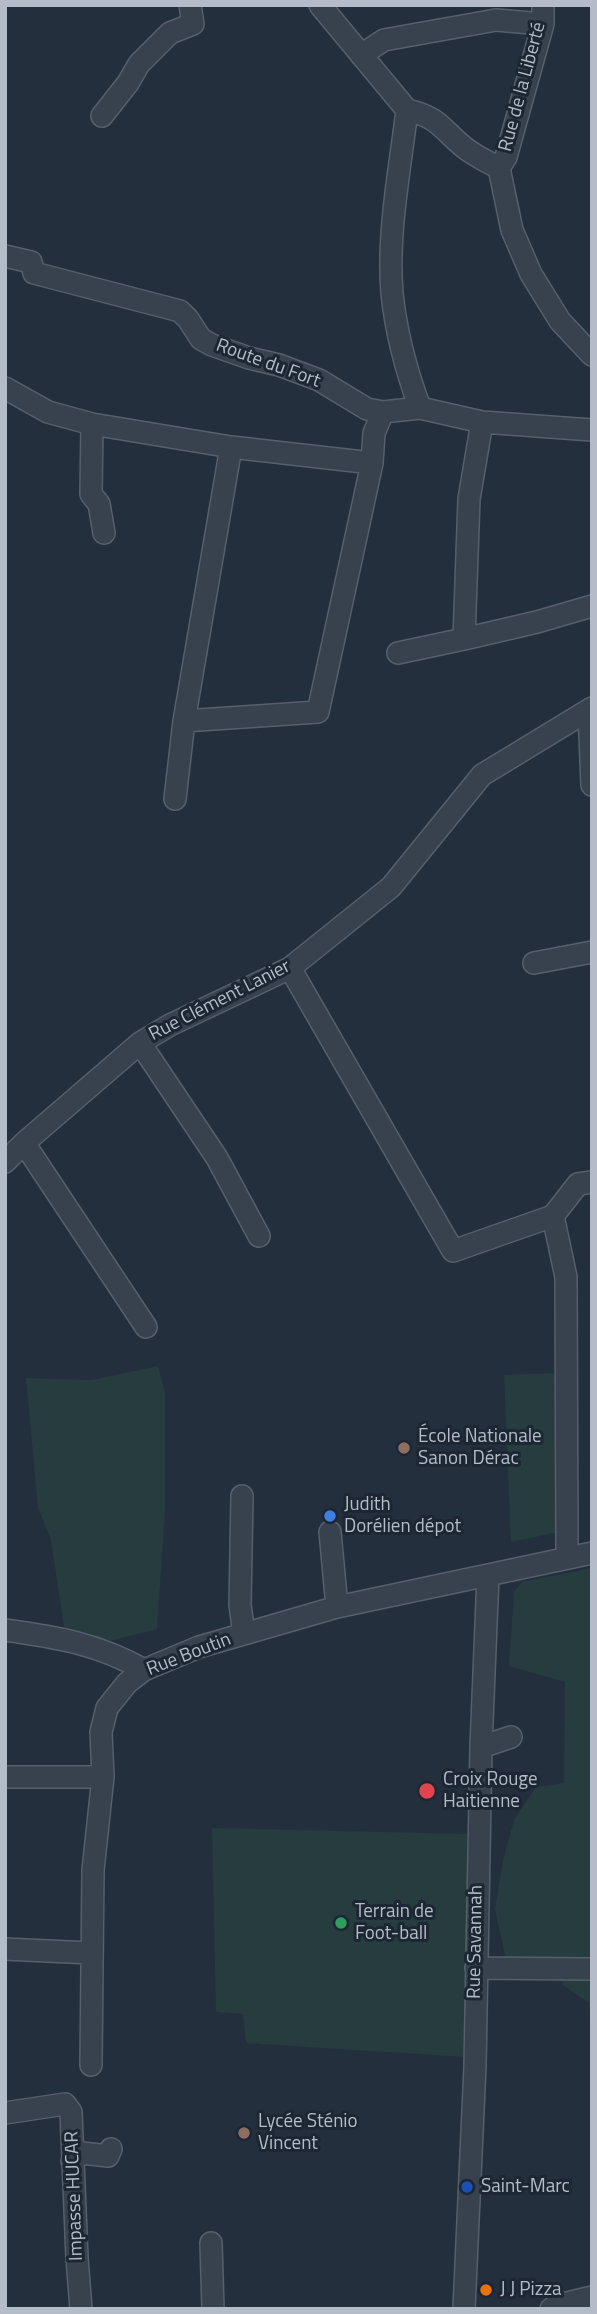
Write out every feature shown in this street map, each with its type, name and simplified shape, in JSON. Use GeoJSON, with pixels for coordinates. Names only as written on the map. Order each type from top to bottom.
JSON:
{"type":"FeatureCollection","features":[{"type":"Feature","properties":{"kind":"street"},"geometry":{"type":"LineString","coordinates":[[102,116],[139,64],[170,33],[193,24],[190,5]]}},
{"type":"Feature","properties":{"kind":"street"},"geometry":{"type":"LineString","coordinates":[[320,5],[407,110],[426,114],[448,130],[465,148],[499,168],[512,230],[531,274],[560,321],[592,355]]}},
{"type":"Feature","properties":{"kind":"street"},"geometry":{"type":"LineString","coordinates":[[361,55],[384,40],[496,20],[543,15]]}},
{"type":"Feature","properties":{"kind":"street","name":"Rue de la Liberté"},"geometry":{"type":"LineString","coordinates":[[499,168],[506,157],[543,15]]}},
{"type":"Feature","properties":{"kind":"street"},"geometry":{"type":"LineString","coordinates":[[407,110],[393,233],[392,291],[401,349],[420,408]]}},
{"type":"Feature","properties":{"kind":"street","name":"Route du Fort"},"geometry":{"type":"LineString","coordinates":[[5,256],[31,262],[34,273],[180,311],[201,339],[212,345],[319,380],[367,409],[383,412],[420,408],[482,422],[592,430]]}},
{"type":"Feature","properties":{"kind":"street"},"geometry":{"type":"LineString","coordinates":[[5,388],[48,412],[92,424],[230,447],[372,463]]}},
{"type":"Feature","properties":{"kind":"street"},"geometry":{"type":"LineString","coordinates":[[184,721],[318,712],[372,463],[374,433],[383,412]]}},
{"type":"Feature","properties":{"kind":"street"},"geometry":{"type":"LineString","coordinates":[[464,639],[469,499],[482,422]]}},
{"type":"Feature","properties":{"kind":"street"},"geometry":{"type":"LineString","coordinates":[[92,424],[91,494],[99,504],[104,533]]}},
{"type":"Feature","properties":{"kind":"street"},"geometry":{"type":"LineString","coordinates":[[175,799],[184,721],[230,447]]}},
{"type":"Feature","properties":{"kind":"street"},"geometry":{"type":"LineString","coordinates":[[398,653],[537,622],[592,606]]}},
{"type":"Feature","properties":{"kind":"street"},"geometry":{"type":"LineString","coordinates":[[590,710],[592,785]]}},
{"type":"Feature","properties":{"kind":"street","name":"Rue Clément Lanier"},"geometry":{"type":"LineString","coordinates":[[5,1161],[140,1042],[289,968],[391,887],[482,775],[590,710]]}},
{"type":"Feature","properties":{"kind":"street"},"geometry":{"type":"LineString","coordinates":[[534,963],[592,952]]}},
{"type":"Feature","properties":{"kind":"street"},"geometry":{"type":"LineString","coordinates":[[289,968],[453,1251],[553,1216],[578,1184],[592,1182]]}},
{"type":"Feature","properties":{"kind":"street"},"geometry":{"type":"LineString","coordinates":[[140,1042],[217,1158],[259,1236]]}},
{"type":"Feature","properties":{"kind":"street"},"geometry":{"type":"LineString","coordinates":[[24,1143],[146,1327]]}},
{"type":"Feature","properties":{"kind":"street"},"geometry":{"type":"LineString","coordinates":[[553,1216],[566,1277],[567,1557]]}},
{"type":"Feature","properties":{"kind":"street"},"geometry":{"type":"LineString","coordinates":[[242,1496],[240,1605],[244,1634]]}},
{"type":"Feature","properties":{"kind":"street"},"geometry":{"type":"LineString","coordinates":[[330,1532],[337,1607]]}},
{"type":"Feature","properties":{"kind":"street","name":"Rue Boutin"},"geometry":{"type":"LineString","coordinates":[[91,2065],[93,1870],[103,1777],[101,1732],[107,1708],[127,1683],[144,1670],[200,1647],[337,1607],[592,1553]]}},
{"type":"Feature","properties":{"kind":"street","name":"Rue Savannah"},"geometry":{"type":"LineString","coordinates":[[464,2309],[475,2066],[481,1748],[488,1575]]}},
{"type":"Feature","properties":{"kind":"street"},"geometry":{"type":"LineString","coordinates":[[5,1630],[54,1637],[117,1655],[144,1670]]}},
{"type":"Feature","properties":{"kind":"street"},"geometry":{"type":"LineString","coordinates":[[481,1748],[511,1737]]}},
{"type":"Feature","properties":{"kind":"street"},"geometry":{"type":"LineString","coordinates":[[5,1777],[103,1777]]}},
{"type":"Feature","properties":{"kind":"street"},"geometry":{"type":"LineString","coordinates":[[5,1949],[92,1953]]}},
{"type":"Feature","properties":{"kind":"street"},"geometry":{"type":"LineString","coordinates":[[476,1968],[592,1969]]}},
{"type":"Feature","properties":{"kind":"street","name":"Impasse HUCAR"},"geometry":{"type":"LineString","coordinates":[[5,2113],[65,2104],[71,2112],[81,2309]]}},
{"type":"Feature","properties":{"kind":"street"},"geometry":{"type":"LineString","coordinates":[[72,2161],[82,2153],[97,2157],[108,2156],[111,2149]]}},
{"type":"Feature","properties":{"kind":"street"},"geometry":{"type":"LineString","coordinates":[[211,2243],[213,2309]]}},
{"type":"Feature","properties":{"kind":"street"},"geometry":{"type":"LineString","coordinates":[[551,2309],[592,2297]]}},
{"type":"Feature","properties":{"kind":"green space"},"geometry":{"type":"Polygon","coordinates":[[[158,1366],[165,1393],[165,1511],[157,1629],[110,1641],[64,1627],[51,1540],[38,1508],[26,1378],[92,1380],[158,1366]]]}},
{"type":"Feature","properties":{"kind":"green space"},"geometry":{"type":"Polygon","coordinates":[[[557,1373],[559,1532],[511,1542],[504,1375],[557,1373]]]}},
{"type":"Feature","properties":{"kind":"green space"},"geometry":{"type":"Polygon","coordinates":[[[592,1568],[592,2055],[589,2003],[563,1985],[555,1962],[506,1960],[495,1909],[503,1860],[514,1820],[536,1787],[564,1783],[565,1682],[509,1666],[514,1592],[522,1582],[592,1568]]]}},
{"type":"Feature","properties":{"kind":"green space","name":"Terrain de Foot-ball"},"geometry":{"type":"Polygon","coordinates":[[[212,1828],[468,1834],[466,2057],[246,2043],[243,2014],[216,2012],[212,1828]]]}},
{"type":"Feature","properties":{"kind":"place","name":"École Nationale Sanon Dérac"},"geometry":{"type":"Point","coordinates":[404,1448]}},
{"type":"Feature","properties":{"kind":"place","name":"Judith Dorélien dépot"},"geometry":{"type":"Point","coordinates":[330,1516]}},
{"type":"Feature","properties":{"kind":"place","name":"Croix Rouge Haitienne"},"geometry":{"type":"Point","coordinates":[427,1791]}},
{"type":"Feature","properties":{"kind":"place","name":"Terrain de Foot-ball"},"geometry":{"type":"Point","coordinates":[341,1923]}},
{"type":"Feature","properties":{"kind":"place","name":"Lycée Sténio Vincent"},"geometry":{"type":"Point","coordinates":[244,2133]}},
{"type":"Feature","properties":{"kind":"place","name":"Saint-Marc"},"geometry":{"type":"Point","coordinates":[467,2187]}},
{"type":"Feature","properties":{"kind":"place","name":"J J Pizza"},"geometry":{"type":"Point","coordinates":[486,2290]}}]}
